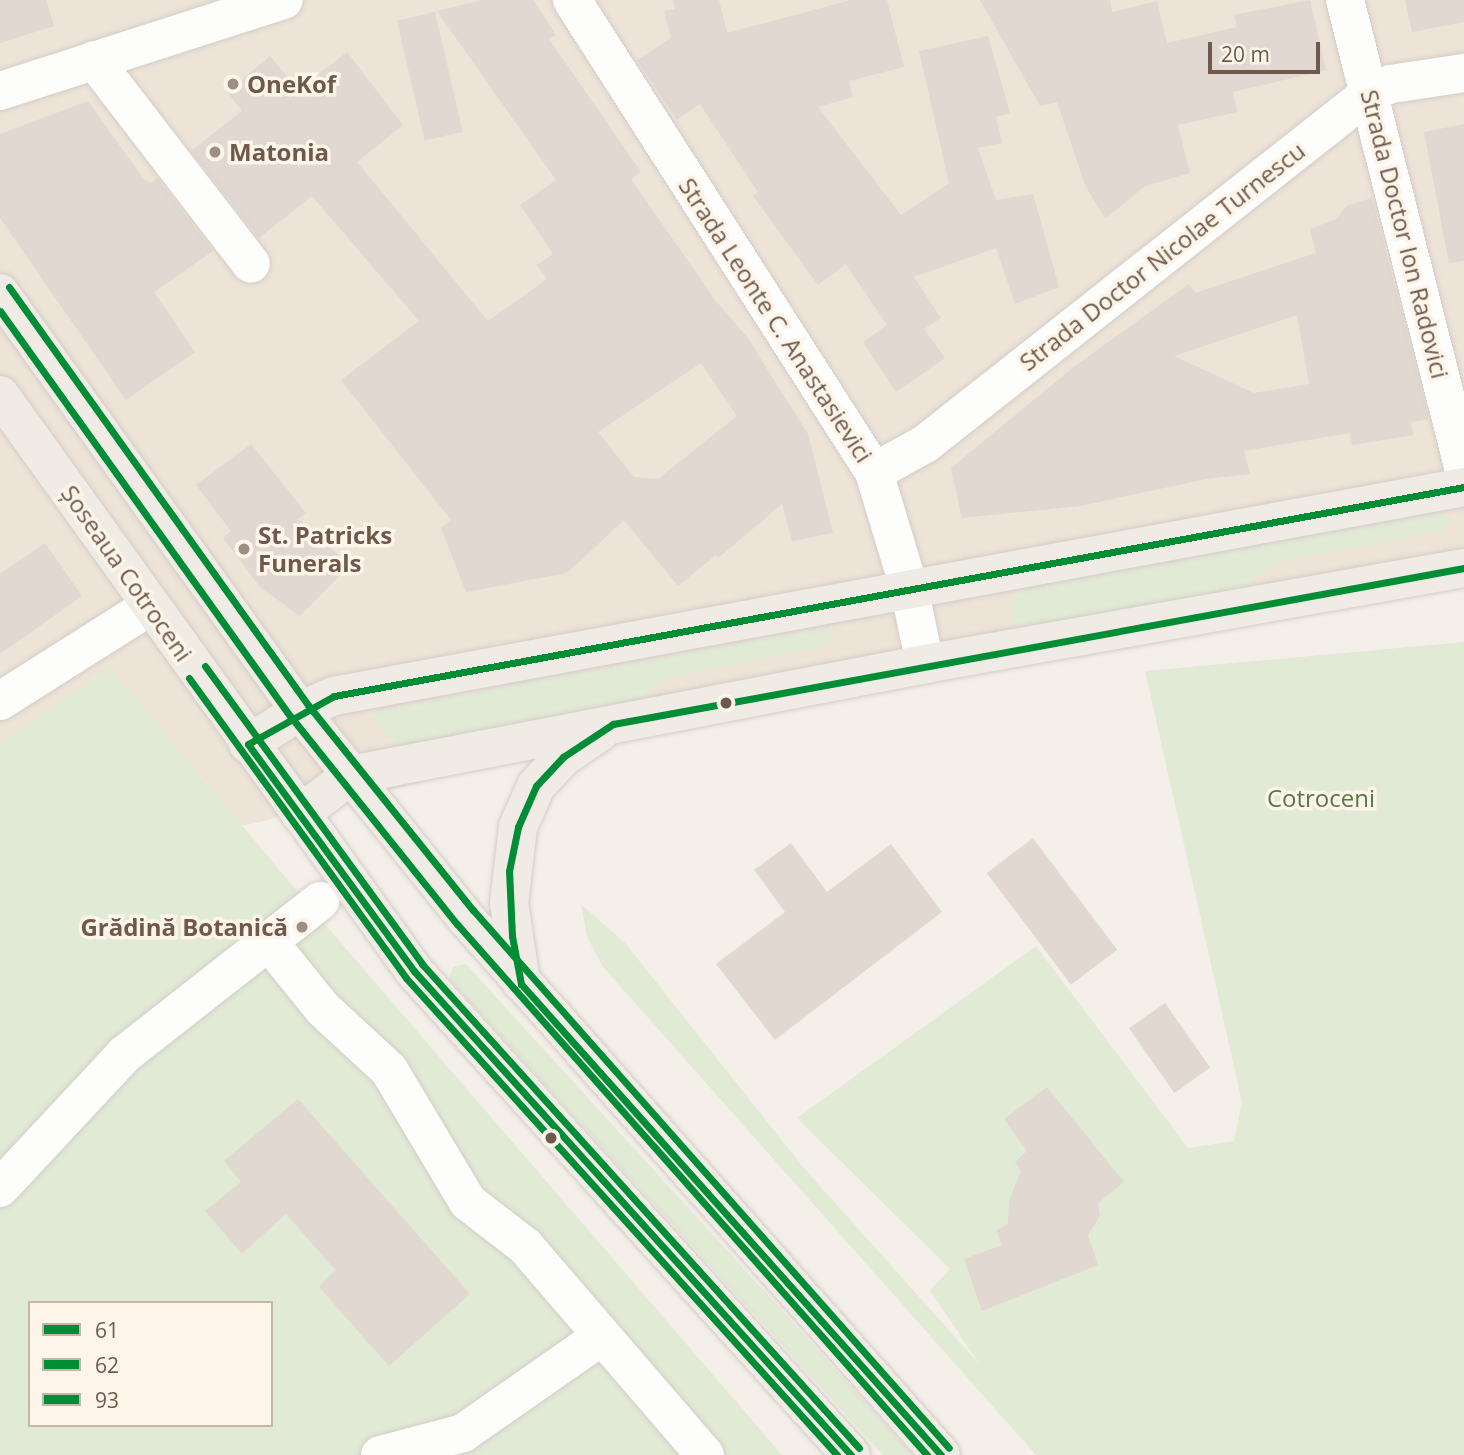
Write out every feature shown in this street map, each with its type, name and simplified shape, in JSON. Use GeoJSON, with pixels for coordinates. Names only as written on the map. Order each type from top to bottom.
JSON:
{"type":"FeatureCollection","features":[{"type":"Feature","properties":{"kind":"main road"},"geometry":{"type":"LineString","coordinates":[[0,293],[300,711],[351,775],[521,984],[942,1455]]}},
{"type":"Feature","properties":{"kind":"main road","name":"Șoseaua Cotroceni"},"geometry":{"type":"LineString","coordinates":[[0,395],[248,744],[414,971],[851,1455]]}},
{"type":"Feature","properties":{"kind":"main road"},"geometry":{"type":"LineString","coordinates":[[248,744],[300,711],[334,696],[1464,486]]}},
{"type":"Feature","properties":{"kind":"main road"},"geometry":{"type":"LineString","coordinates":[[300,814],[351,775],[925,664],[1464,568]]}},
{"type":"Feature","properties":{"kind":"main road"},"geometry":{"type":"LineString","coordinates":[[521,984],[509,903],[518,827],[536,786],[563,757],[613,724]]}},
{"type":"Feature","properties":{"kind":"street"},"geometry":{"type":"LineString","coordinates":[[0,91],[284,0]]}},
{"type":"Feature","properties":{"kind":"street","name":"Strada Leonte C. Anastasievici"},"geometry":{"type":"LineString","coordinates":[[572,0],[874,472],[909,589],[925,664]]}},
{"type":"Feature","properties":{"kind":"street","name":"Strada Doctor Ion Radovici"},"geometry":{"type":"LineString","coordinates":[[1345,0],[1371,92],[1464,469]]}},
{"type":"Feature","properties":{"kind":"street"},"geometry":{"type":"LineString","coordinates":[[94,60],[251,264]]}},
{"type":"Feature","properties":{"kind":"street","name":"Strada Doctor Nicolae Turnescu"},"geometry":{"type":"LineString","coordinates":[[874,472],[925,443],[1371,92],[1391,84],[1464,73]]}},
{"type":"Feature","properties":{"kind":"street"},"geometry":{"type":"LineString","coordinates":[[0,701],[150,606]]}},
{"type":"Feature","properties":{"kind":"street"},"geometry":{"type":"LineString","coordinates":[[0,1188],[125,1054],[320,901]]}},
{"type":"Feature","properties":{"kind":"street"},"geometry":{"type":"LineString","coordinates":[[268,941],[323,1010],[388,1070],[468,1202],[525,1246],[705,1455]]}},
{"type":"Feature","properties":{"kind":"street"},"geometry":{"type":"LineString","coordinates":[[380,1455],[463,1433],[602,1336]]}},
{"type":"Feature","properties":{"kind":"shaded area"},"geometry":{"type":"Polygon","coordinates":[[[0,0],[1464,0],[1464,574],[643,728],[243,826],[110,667],[0,743],[0,0]]]}},
{"type":"Feature","properties":{"kind":"green space"},"geometry":{"type":"Polygon","coordinates":[[[1439,510],[1451,519],[1445,531],[1279,562],[1235,592],[1030,629],[1013,623],[1009,604],[1019,590],[1439,510]]]}},
{"type":"Feature","properties":{"kind":"green space"},"geometry":{"type":"Polygon","coordinates":[[[824,627],[834,632],[828,645],[663,680],[630,706],[401,750],[368,712],[824,627]]]}},
{"type":"Feature","properties":{"kind":"green space","name":"Cotroceni"},"geometry":{"type":"Polygon","coordinates":[[[1464,642],[1464,1455],[1036,1455],[603,967],[587,937],[581,904],[626,944],[803,1167],[980,1365],[930,1290],[950,1269],[797,1118],[1036,946],[1188,1148],[1234,1141],[1242,1102],[1145,671],[1464,642]]]}},
{"type":"Feature","properties":{"kind":"green space"},"geometry":{"type":"Polygon","coordinates":[[[110,667],[317,915],[782,1455],[0,1455],[0,742],[110,667]]]}},
{"type":"Feature","properties":{"kind":"green space"},"geometry":{"type":"Polygon","coordinates":[[[466,964],[913,1455],[883,1455],[449,979],[453,967],[466,964]]]}},
{"type":"Feature","properties":{"kind":"building"},"geometry":{"type":"Polygon","coordinates":[[[0,0],[46,0],[54,26],[0,43],[0,0]]]}},
{"type":"Feature","properties":{"kind":"building"},"geometry":{"type":"Polygon","coordinates":[[[483,0],[533,0],[556,35],[549,39],[641,172],[631,179],[715,300],[747,337],[808,434],[833,533],[792,541],[782,504],[718,558],[716,555],[678,586],[624,520],[567,573],[466,592],[441,528],[451,520],[341,380],[419,321],[312,196],[259,238],[191,151],[242,111],[227,92],[270,56],[298,90],[347,52],[403,125],[357,162],[488,321],[547,279],[537,265],[553,254],[520,205],[556,180],[437,11],[483,0]],[[701,363],[598,432],[634,477],[658,479],[737,416],[701,363]]]}},
{"type":"Feature","properties":{"kind":"building"},"geometry":{"type":"Polygon","coordinates":[[[673,0],[719,0],[727,33],[851,0],[887,0],[904,67],[849,81],[853,97],[818,107],[901,215],[949,183],[919,51],[988,36],[1010,113],[996,117],[1002,143],[978,148],[996,200],[1033,194],[1059,287],[1015,304],[996,248],[914,277],[941,318],[924,329],[945,358],[896,392],[863,342],[887,325],[846,264],[818,285],[753,196],[758,192],[700,104],[677,120],[637,60],[671,38],[664,11],[675,9],[673,0]]]}},
{"type":"Feature","properties":{"kind":"building"},"geometry":{"type":"Polygon","coordinates":[[[980,0],[1110,0],[1112,12],[1157,1],[1167,43],[1237,27],[1234,15],[1310,0],[1326,70],[1233,92],[1237,112],[1178,125],[1190,173],[1145,186],[1105,219],[1085,185],[1057,102],[1040,106],[980,0]]]}},
{"type":"Feature","properties":{"kind":"building"},"geometry":{"type":"Polygon","coordinates":[[[1405,0],[1464,0],[1464,22],[1412,32],[1405,0]]]}},
{"type":"Feature","properties":{"kind":"building"},"geometry":{"type":"Polygon","coordinates":[[[435,12],[463,132],[425,141],[397,21],[435,12]]]}},
{"type":"Feature","properties":{"kind":"building"},"geometry":{"type":"Polygon","coordinates":[[[88,101],[144,180],[151,183],[157,178],[213,251],[154,292],[195,352],[126,400],[0,218],[0,134],[88,101]]]}},
{"type":"Feature","properties":{"kind":"building"},"geometry":{"type":"Polygon","coordinates":[[[1464,124],[1464,261],[1449,263],[1424,132],[1464,124]]]}},
{"type":"Feature","properties":{"kind":"building"},"geometry":{"type":"Polygon","coordinates":[[[1372,198],[1429,419],[1411,422],[1413,435],[1352,445],[1350,433],[1244,451],[1250,474],[1206,479],[1080,506],[962,518],[951,468],[1075,366],[1189,284],[1195,293],[1316,253],[1310,229],[1336,219],[1348,205],[1372,198]],[[1297,315],[1174,356],[1254,393],[1309,384],[1297,315]]]}},
{"type":"Feature","properties":{"kind":"building"},"geometry":{"type":"Polygon","coordinates":[[[251,444],[306,513],[298,519],[350,565],[300,616],[260,587],[223,538],[231,531],[196,485],[251,444]]]}},
{"type":"Feature","properties":{"kind":"building"},"geometry":{"type":"Polygon","coordinates":[[[45,543],[82,596],[0,654],[0,574],[45,543]]]}},
{"type":"Feature","properties":{"kind":"building"},"geometry":{"type":"Polygon","coordinates":[[[1033,838],[1117,950],[1071,985],[987,873],[1033,838]]]}},
{"type":"Feature","properties":{"kind":"building"},"geometry":{"type":"Polygon","coordinates":[[[791,843],[827,892],[891,844],[942,912],[775,1040],[716,964],[785,912],[754,870],[791,843]]]}},
{"type":"Feature","properties":{"kind":"building"},"geometry":{"type":"Polygon","coordinates":[[[1165,1003],[1210,1068],[1174,1093],[1129,1028],[1165,1003]]]}},
{"type":"Feature","properties":{"kind":"building"},"geometry":{"type":"Polygon","coordinates":[[[1047,1087],[1124,1182],[1098,1203],[1100,1216],[1088,1235],[1098,1265],[982,1311],[964,1259],[1002,1245],[996,1230],[1008,1224],[1009,1201],[1021,1171],[1015,1162],[1027,1151],[1004,1119],[1047,1087]]]}},
{"type":"Feature","properties":{"kind":"building"},"geometry":{"type":"Polygon","coordinates":[[[298,1099],[470,1294],[389,1366],[319,1287],[335,1270],[286,1214],[242,1254],[205,1211],[241,1182],[224,1161],[298,1099]]]}},
{"type":"Feature","properties":{"kind":"transit line","name":"93"},"geometry":{"type":"LineString","coordinates":[[9,287],[308,705],[473,910],[949,1448]]}},
{"type":"Feature","properties":{"kind":"transit line","name":"62"},"geometry":{"type":"LineString","coordinates":[[0,311],[291,717],[457,924],[927,1455]]}},
{"type":"Feature","properties":{"kind":"transit line","name":"61"},"geometry":{"type":"LineString","coordinates":[[851,1455],[414,971],[248,744],[334,696],[1464,487]]}},
{"type":"Feature","properties":{"kind":"transit line","name":"61"},"geometry":{"type":"LineString","coordinates":[[941,1455],[521,984],[512,936],[509,871],[518,827],[536,786],[563,757],[613,724],[1464,568]]}},
{"type":"Feature","properties":{"kind":"transit line","name":"93"},"geometry":{"type":"LineString","coordinates":[[205,666],[422,964],[859,1448]]}},
{"type":"Feature","properties":{"kind":"transit line","name":"62"},"geometry":{"type":"LineString","coordinates":[[189,678],[406,978],[837,1455]]}},
{"type":"Feature","properties":{"kind":"place","name":"OneKof"},"geometry":{"type":"Point","coordinates":[233,84]}},
{"type":"Feature","properties":{"kind":"place","name":"Matonia"},"geometry":{"type":"Point","coordinates":[215,152]}},
{"type":"Feature","properties":{"kind":"place","name":"St. Patricks Funerals"},"geometry":{"type":"Point","coordinates":[244,549]}},
{"type":"Feature","properties":{"kind":"place","name":"Grădină Botanică"},"geometry":{"type":"Point","coordinates":[302,927]}}]}
